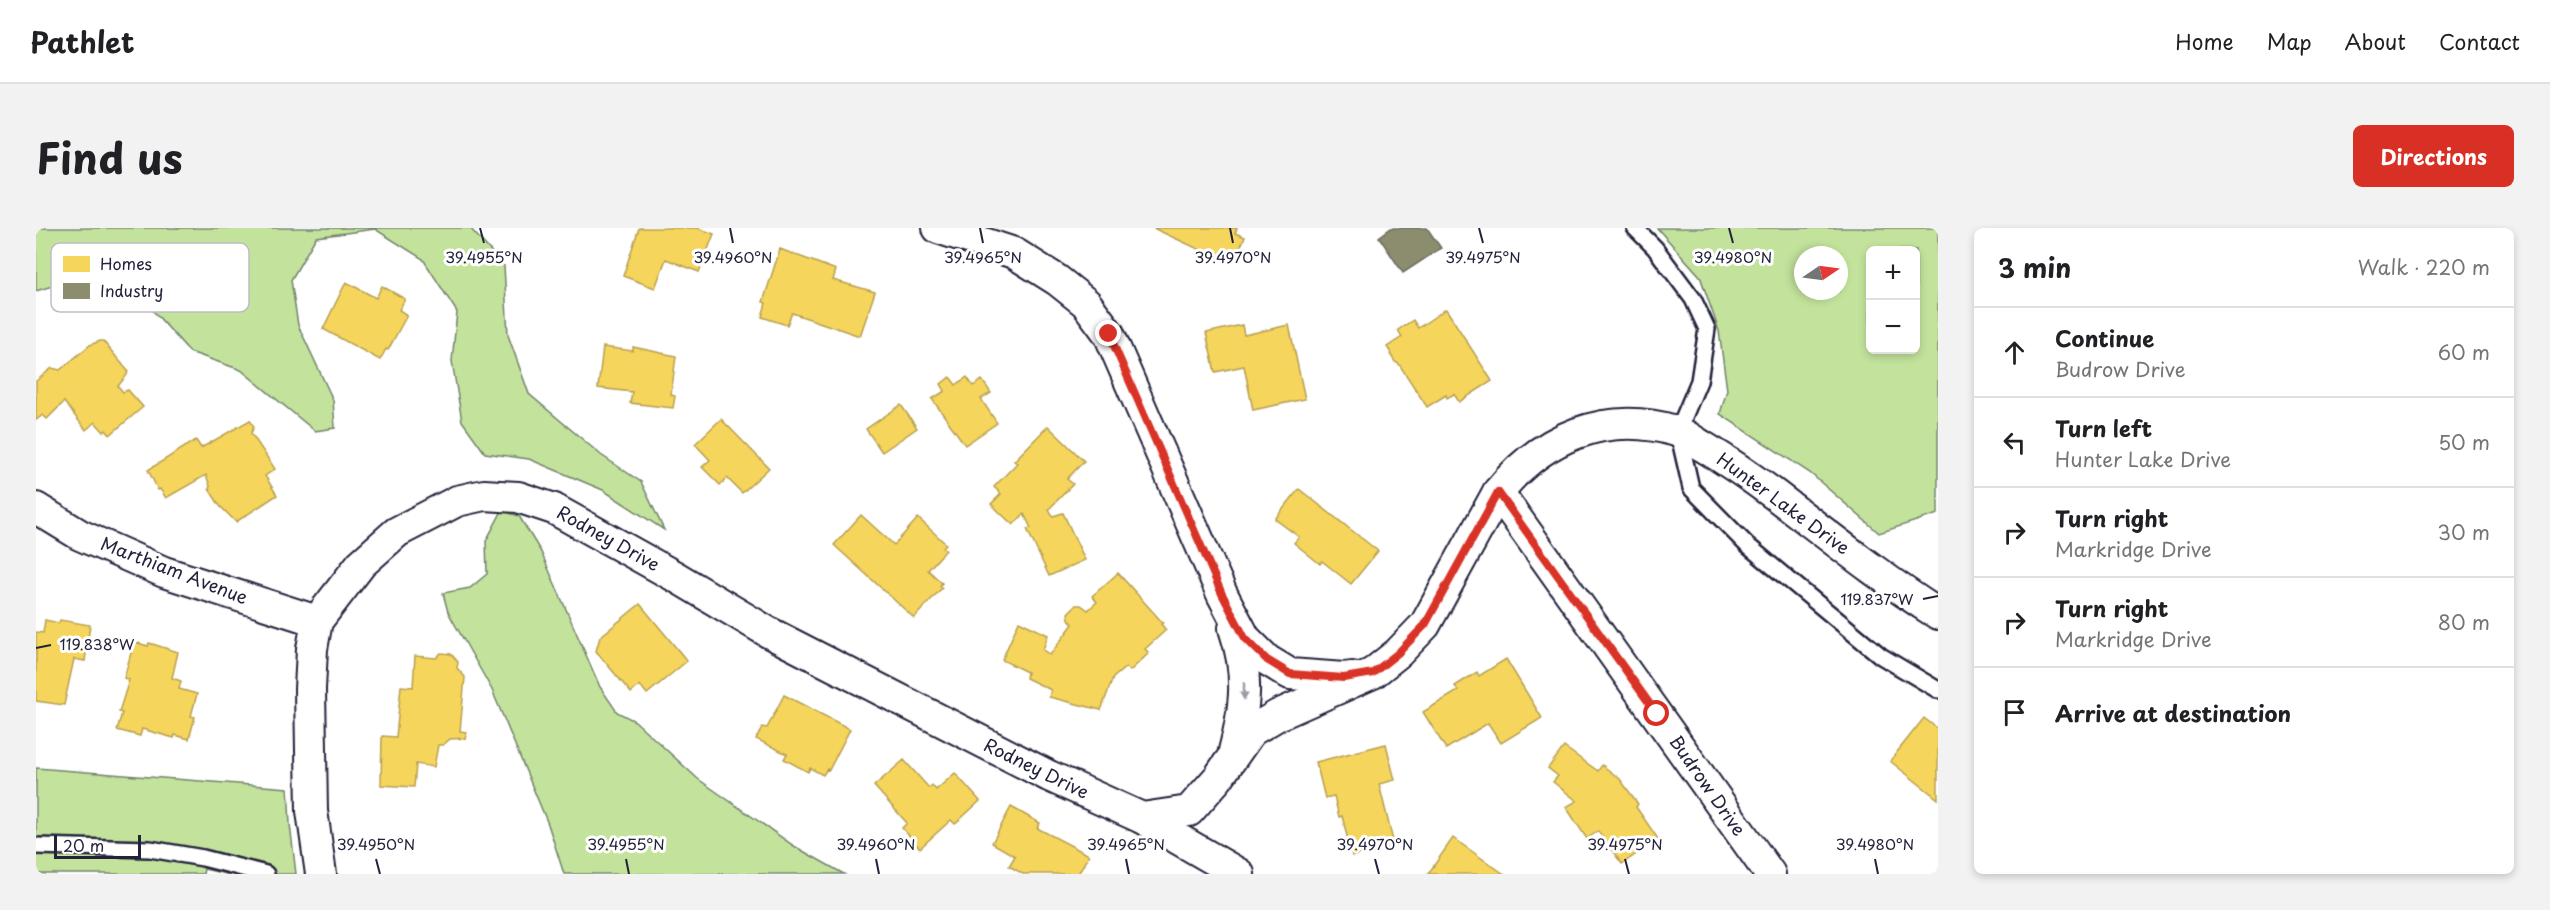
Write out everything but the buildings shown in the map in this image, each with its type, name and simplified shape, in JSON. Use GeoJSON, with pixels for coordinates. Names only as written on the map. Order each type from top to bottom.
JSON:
{"type":"FeatureCollection","features":[{"type":"Feature","properties":{"kind":"street"},"geometry":{"type":"LineString","coordinates":[[938,228],[1014,253],[1057,280],[1086,303],[1109,334],[1222,594],[1245,638],[1267,660],[1290,674],[1344,678],[1373,673]]}},
{"type":"Feature","properties":{"kind":"street","name":"Hunter Lake Drive"},"geometry":{"type":"LineString","coordinates":[[1142,819],[1189,811],[1218,778],[1251,731],[1278,715],[1373,673],[1398,653],[1425,625],[1498,492],[1514,473],[1542,449],[1572,434],[1604,425],[1640,424],[1678,431],[1743,470],[1865,563],[1938,614]]}},
{"type":"Feature","properties":{"kind":"street","name":"Budrow Drive"},"geometry":{"type":"LineString","coordinates":[[1498,492],[1770,874]]}},
{"type":"Feature","properties":{"kind":"street","name":"Rodney Drive"},"geometry":{"type":"LineString","coordinates":[[321,874],[312,811],[310,688],[312,649],[317,621],[361,564],[397,532],[456,501],[484,495],[518,497],[554,509],[676,577],[768,632],[1049,776],[1142,819],[1239,874]]}},
{"type":"Feature","properties":{"kind":"street","name":"Marthiam Avenue"},"geometry":{"type":"LineString","coordinates":[[36,508],[80,535],[155,568],[317,621]]}},
{"type":"Feature","properties":{"kind":"street"},"geometry":{"type":"LineString","coordinates":[[1222,594],[1243,655],[1243,715],[1233,754]]}},
{"type":"Feature","properties":{"kind":"lane"},"geometry":{"type":"LineString","coordinates":[[1635,228],[1655,248],[1693,299],[1707,329],[1699,381],[1678,431],[1691,488],[1747,545],[1881,656],[1938,690]]}},
{"type":"Feature","properties":{"kind":"lane"},"geometry":{"type":"LineString","coordinates":[[36,846],[150,849],[203,858],[266,874]]}},
{"type":"Feature","properties":{"kind":"green space"},"geometry":{"type":"Polygon","coordinates":[[[36,228],[470,228],[504,266],[508,335],[529,394],[601,455],[641,482],[664,530],[603,490],[529,459],[485,453],[462,421],[452,361],[457,312],[423,259],[375,229],[316,237],[291,280],[298,325],[333,400],[335,428],[315,431],[241,370],[190,352],[154,312],[249,312],[249,243],[51,243],[51,286],[36,291],[36,228]]]}},
{"type":"Feature","properties":{"kind":"green space"},"geometry":{"type":"Polygon","coordinates":[[[1657,228],[1938,228],[1938,514],[1879,533],[1810,473],[1720,414],[1727,390],[1719,331],[1700,276],[1657,228]]]}},
{"type":"Feature","properties":{"kind":"green space"},"geometry":{"type":"Polygon","coordinates":[[[502,511],[519,516],[541,552],[600,687],[617,712],[635,721],[698,779],[794,846],[844,874],[564,874],[548,824],[492,690],[448,612],[443,593],[470,588],[487,574],[486,541],[502,511]]]}},
{"type":"Feature","properties":{"kind":"green space"},"geometry":{"type":"Polygon","coordinates":[[[36,768],[288,788],[296,874],[226,874],[204,869],[203,874],[36,874],[36,768]]]}},
{"type":"Feature","properties":{"kind":"route"},"geometry":{"type":"LineString","coordinates":[[1109,334],[1222,594],[1245,638],[1267,660],[1290,674],[1344,678],[1373,673],[1398,653],[1425,625],[1498,492],[1657,714]]}}]}
